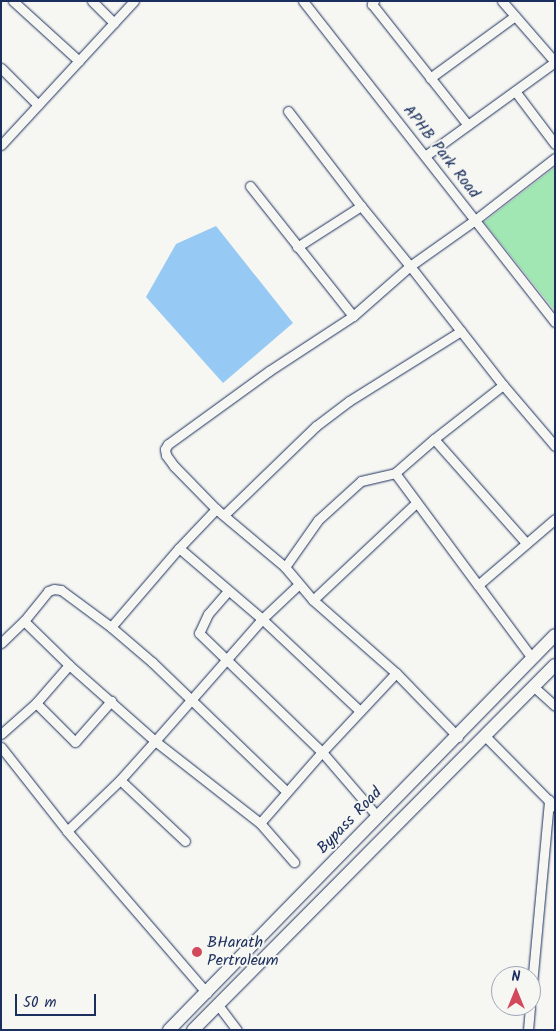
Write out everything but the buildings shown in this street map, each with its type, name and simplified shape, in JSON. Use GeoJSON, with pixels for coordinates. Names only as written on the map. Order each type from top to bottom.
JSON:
{"type":"FeatureCollection","features":[{"type":"Feature","properties":{"kind":"main road","name":"Bypass Road"},"geometry":{"type":"LineString","coordinates":[[169,1030],[377,816],[458,737],[555,635]]}},
{"type":"Feature","properties":{"kind":"main road"},"geometry":{"type":"LineString","coordinates":[[193,1030],[555,665]]}},
{"type":"Feature","properties":{"kind":"street"},"geometry":{"type":"LineString","coordinates":[[13,1],[79,61]]}},
{"type":"Feature","properties":{"kind":"street"},"geometry":{"type":"LineString","coordinates":[[92,1],[114,23]]}},
{"type":"Feature","properties":{"kind":"street"},"geometry":{"type":"LineString","coordinates":[[1,145],[134,1]]}},
{"type":"Feature","properties":{"kind":"street","name":"APHB Park Road"},"geometry":{"type":"LineString","coordinates":[[303,1],[555,322]]}},
{"type":"Feature","properties":{"kind":"street"},"geometry":{"type":"LineString","coordinates":[[374,1],[372,4],[468,125]]}},
{"type":"Feature","properties":{"kind":"street"},"geometry":{"type":"LineString","coordinates":[[425,156],[555,62],[502,1]]}},
{"type":"Feature","properties":{"kind":"street"},"geometry":{"type":"LineString","coordinates":[[430,78],[515,16]]}},
{"type":"Feature","properties":{"kind":"street"},"geometry":{"type":"LineString","coordinates":[[1,68],[38,105]]}},
{"type":"Feature","properties":{"kind":"street"},"geometry":{"type":"LineString","coordinates":[[515,90],[555,144]]}},
{"type":"Feature","properties":{"kind":"street"},"geometry":{"type":"LineString","coordinates":[[288,110],[502,385],[555,446]]}},
{"type":"Feature","properties":{"kind":"street"},"geometry":{"type":"LineString","coordinates":[[458,737],[396,673],[313,600],[298,585],[285,567],[216,509],[174,466],[166,455],[165,449],[168,444],[269,371],[353,316],[410,266],[475,220],[555,158]]}},
{"type":"Feature","properties":{"kind":"street"},"geometry":{"type":"LineString","coordinates":[[250,186],[353,316]]}},
{"type":"Feature","properties":{"kind":"street"},"geometry":{"type":"LineString","coordinates":[[297,247],[361,206]]}},
{"type":"Feature","properties":{"kind":"street"},"geometry":{"type":"LineString","coordinates":[[224,515],[316,426],[350,401],[461,331]]}},
{"type":"Feature","properties":{"kind":"street"},"geometry":{"type":"LineString","coordinates":[[285,567],[318,520],[361,481],[396,473],[434,439],[502,385]]}},
{"type":"Feature","properties":{"kind":"street"},"geometry":{"type":"LineString","coordinates":[[434,439],[526,542]]}},
{"type":"Feature","properties":{"kind":"street"},"geometry":{"type":"LineString","coordinates":[[396,473],[416,503],[532,658]]}},
{"type":"Feature","properties":{"kind":"street"},"geometry":{"type":"LineString","coordinates":[[313,600],[416,503]]}},
{"type":"Feature","properties":{"kind":"street"},"geometry":{"type":"LineString","coordinates":[[111,627],[179,548],[216,509]]}},
{"type":"Feature","properties":{"kind":"street"},"geometry":{"type":"LineString","coordinates":[[478,585],[555,519]]}},
{"type":"Feature","properties":{"kind":"street"},"geometry":{"type":"LineString","coordinates":[[179,548],[262,619],[360,711]]}},
{"type":"Feature","properties":{"kind":"street"},"geometry":{"type":"LineString","coordinates":[[67,830],[120,780],[262,619],[298,585]]}},
{"type":"Feature","properties":{"kind":"street"},"geometry":{"type":"LineString","coordinates":[[1,643],[24,621],[48,591],[54,589],[61,590],[111,627],[152,662],[288,792]]}},
{"type":"Feature","properties":{"kind":"street"},"geometry":{"type":"LineString","coordinates":[[228,591],[208,614],[199,633],[322,752],[377,816]]}},
{"type":"Feature","properties":{"kind":"street"},"geometry":{"type":"LineString","coordinates":[[24,621],[69,665],[155,741],[260,823],[294,862]]}},
{"type":"Feature","properties":{"kind":"street"},"geometry":{"type":"LineString","coordinates":[[1,734],[36,704],[69,665]]}},
{"type":"Feature","properties":{"kind":"street"},"geometry":{"type":"LineString","coordinates":[[260,823],[322,752],[396,673]]}},
{"type":"Feature","properties":{"kind":"street"},"geometry":{"type":"LineString","coordinates":[[534,686],[555,706]]}},
{"type":"Feature","properties":{"kind":"street"},"geometry":{"type":"LineString","coordinates":[[36,704],[75,742],[111,701]]}},
{"type":"Feature","properties":{"kind":"street"},"geometry":{"type":"LineString","coordinates":[[485,736],[552,804],[534,966]]}},
{"type":"Feature","properties":{"kind":"street"},"geometry":{"type":"LineString","coordinates":[[1,747],[67,830],[207,992]]}},
{"type":"Feature","properties":{"kind":"street"},"geometry":{"type":"LineString","coordinates":[[120,780],[185,841]]}},
{"type":"Feature","properties":{"kind":"street"},"geometry":{"type":"LineString","coordinates":[[218,1005],[237,1030]]}},
{"type":"Feature","properties":{"kind":"street"},"geometry":{"type":"LineString","coordinates":[[528,1030],[529,1016]]}},
{"type":"Feature","properties":{"kind":"green space"},"geometry":{"type":"Polygon","coordinates":[[[555,167],[555,311],[484,222],[555,167]]]}},
{"type":"Feature","properties":{"kind":"water"},"geometry":{"type":"Polygon","coordinates":[[[216,226],[293,323],[223,383],[146,297],[176,244],[216,226]]]}},
{"type":"Feature","properties":{"kind":"place","name":"BHarath Pertroleum"},"geometry":{"type":"Point","coordinates":[197,952]}}]}
